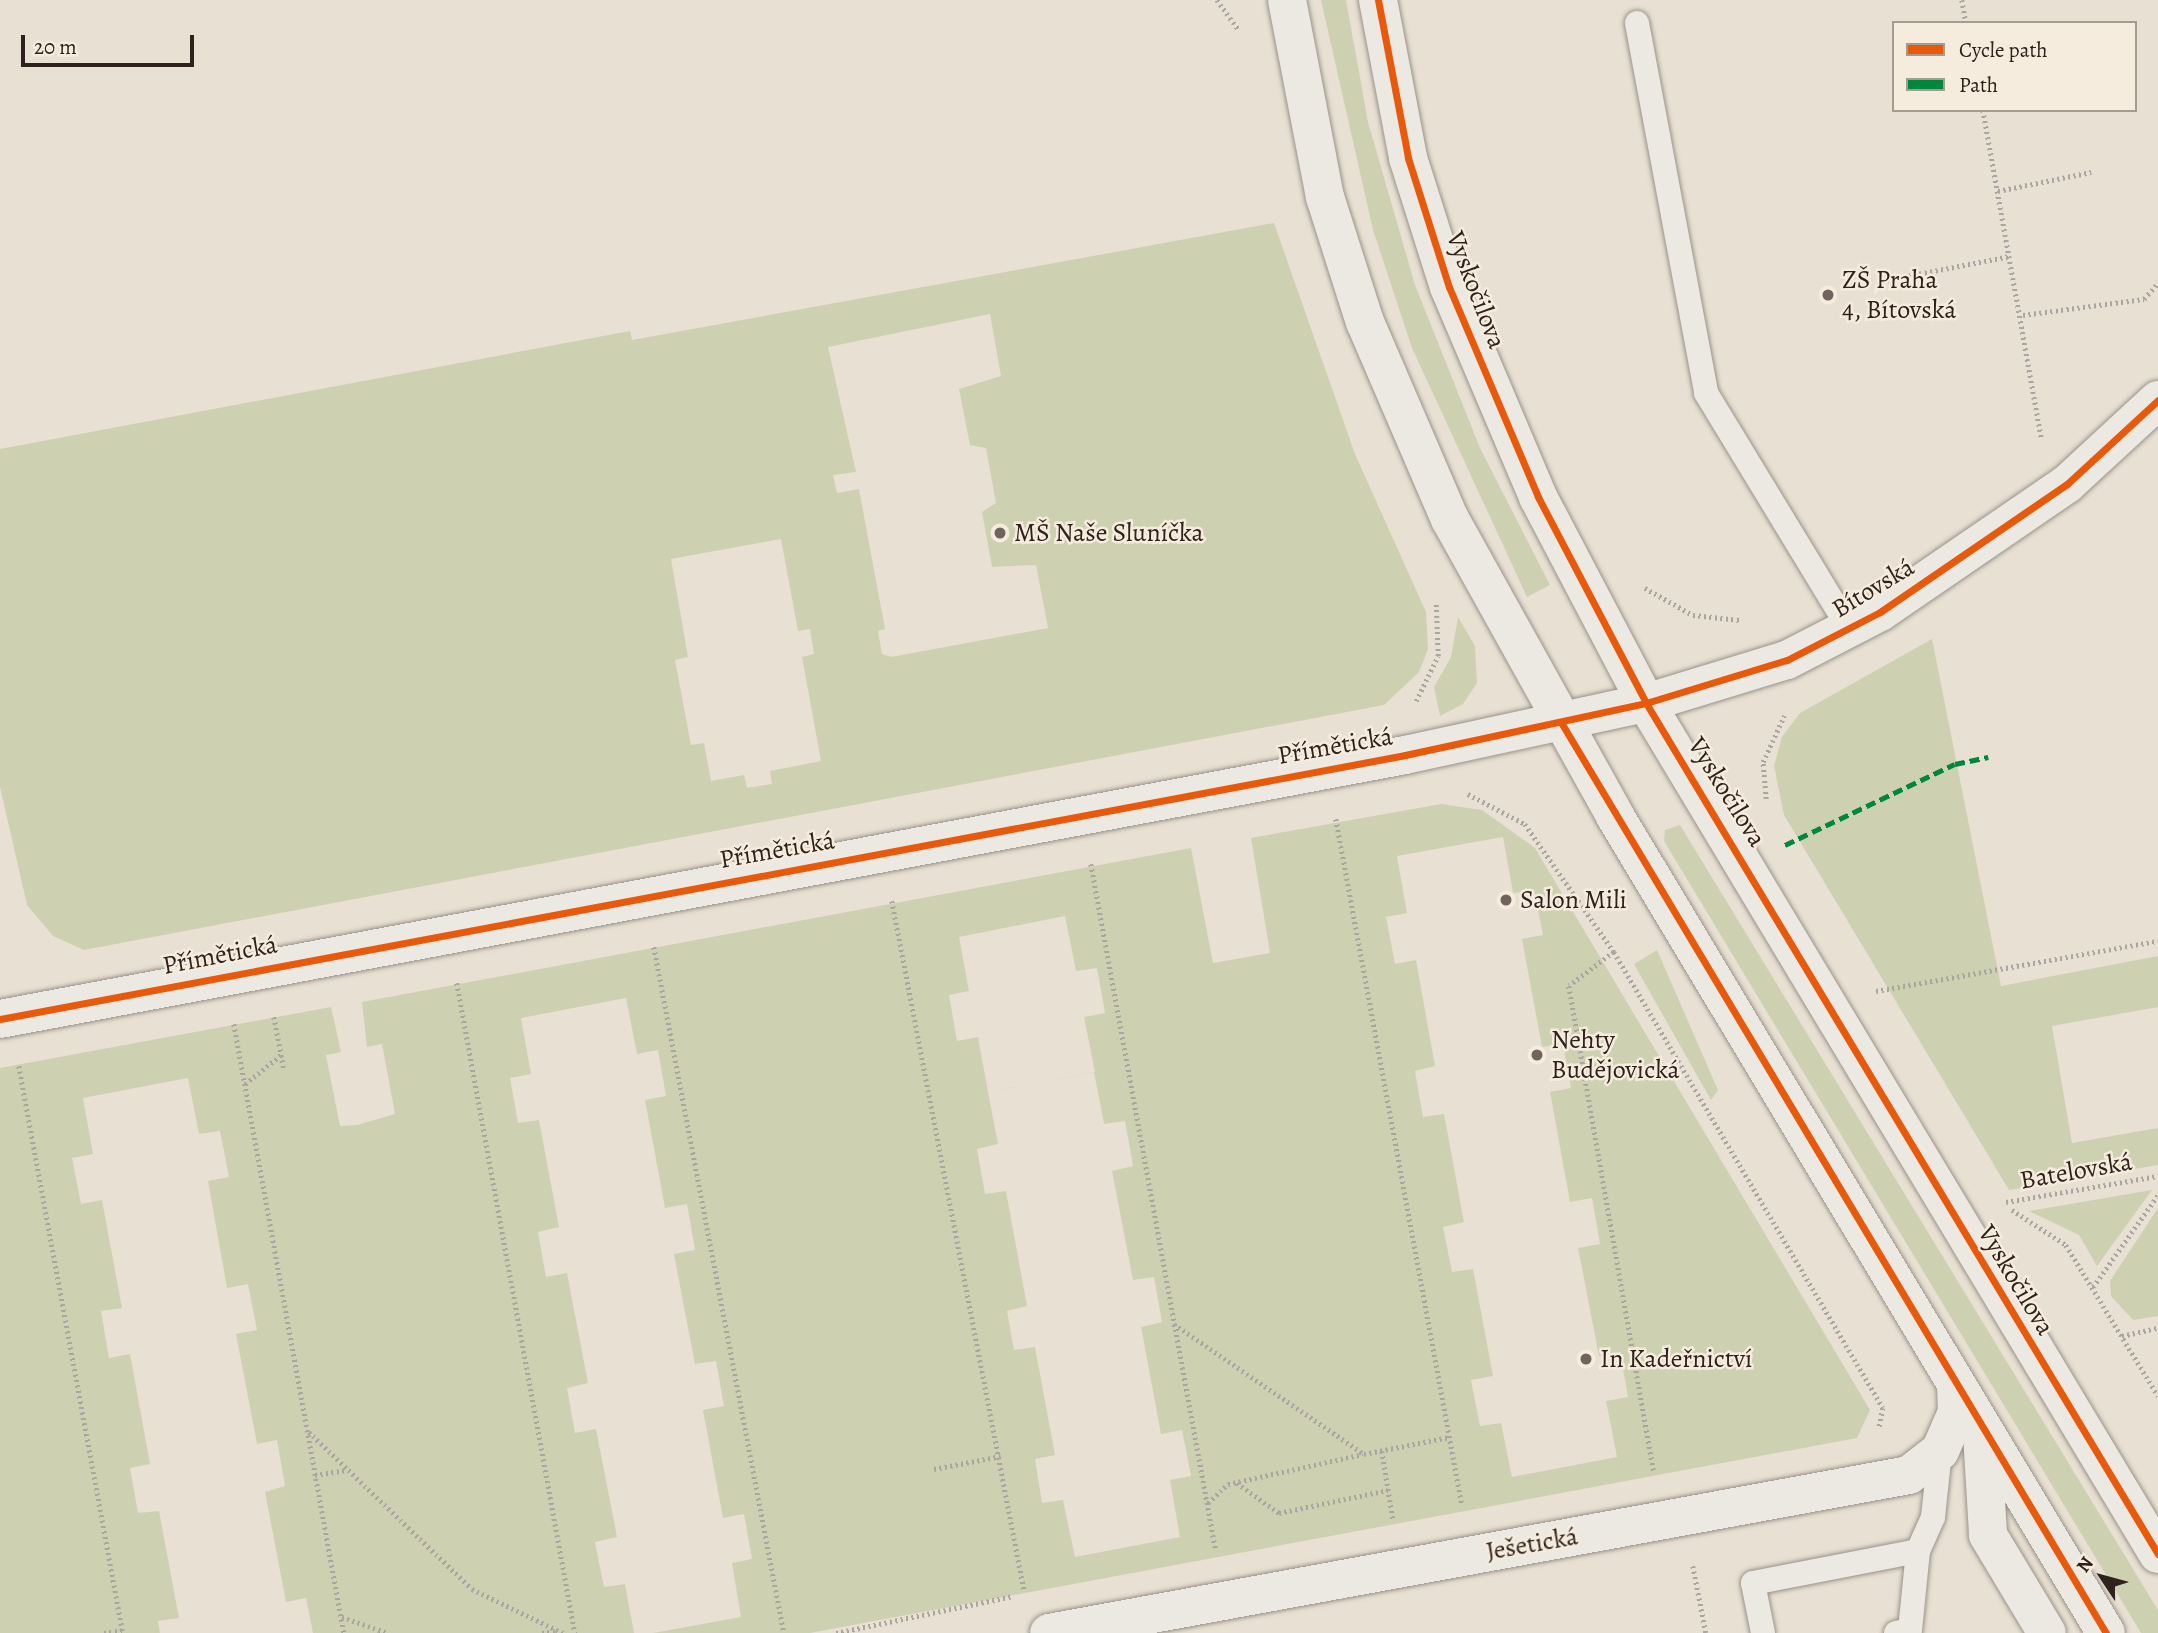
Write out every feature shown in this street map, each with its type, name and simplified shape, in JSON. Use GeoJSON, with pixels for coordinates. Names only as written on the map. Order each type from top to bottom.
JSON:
{"type":"FeatureCollection","features":[{"type":"Feature","properties":{"kind":"street"},"geometry":{"type":"LineString","coordinates":[[1287,0],[1322,185],[1365,322],[1450,519],[1562,724],[1956,1387],[2106,1633]]}},
{"type":"Feature","properties":{"kind":"street","name":"Vyskočilova"},"geometry":{"type":"LineString","coordinates":[[1378,0],[1408,159],[1449,287],[1538,498],[1646,703],[2158,1554]]}},
{"type":"Feature","properties":{"kind":"street","name":"Bítovská"},"geometry":{"type":"LineString","coordinates":[[1562,724],[1646,703],[1787,660],[1849,628],[2067,484],[2158,400]]}},
{"type":"Feature","properties":{"kind":"street","name":"Přímětická"},"geometry":{"type":"LineString","coordinates":[[0,1019],[1562,724]]}},
{"type":"Feature","properties":{"kind":"street","name":"Ješetická"},"geometry":{"type":"LineString","coordinates":[[1049,1633],[1909,1475],[1940,1451],[1957,1412],[1956,1387]]}},
{"type":"Feature","properties":{"kind":"street"},"geometry":{"type":"LineString","coordinates":[[1981,1428],[1988,1535],[2046,1633]]}},
{"type":"Feature","properties":{"kind":"lane"},"geometry":{"type":"LineString","coordinates":[[1637,23],[1706,393],[1849,628]]}},
{"type":"Feature","properties":{"kind":"lane"},"geometry":{"type":"LineString","coordinates":[[1896,1633],[1910,1630],[1918,1552],[1934,1517],[1940,1451]]}},
{"type":"Feature","properties":{"kind":"lane"},"geometry":{"type":"LineString","coordinates":[[1763,1633],[1753,1583],[1918,1552]]}},
{"type":"Feature","properties":{"kind":"path"},"geometry":{"type":"LineString","coordinates":[[1962,0],[1966,21]]}},
{"type":"Feature","properties":{"kind":"path"},"geometry":{"type":"LineString","coordinates":[[1983,112],[2023,315],[2043,448]]}},
{"type":"Feature","properties":{"kind":"path"},"geometry":{"type":"LineString","coordinates":[[1998,191],[2091,172]]}},
{"type":"Feature","properties":{"kind":"path"},"geometry":{"type":"LineString","coordinates":[[1887,280],[2011,256]]}},
{"type":"Feature","properties":{"kind":"path"},"geometry":{"type":"LineString","coordinates":[[2023,315],[2144,299],[2158,283]]}},
{"type":"Feature","properties":{"kind":"path"},"geometry":{"type":"LineString","coordinates":[[1637,578],[1654,597],[1693,615],[1748,619]]}},
{"type":"Feature","properties":{"kind":"path"},"geometry":{"type":"LineString","coordinates":[[1769,811],[1763,762],[1793,704]]}},
{"type":"Feature","properties":{"kind":"path"},"geometry":{"type":"LineString","coordinates":[[1453,793],[1482,798],[1525,824],[1614,952],[1883,1408],[1879,1428],[1909,1475]]}},
{"type":"Feature","properties":{"kind":"path"},"geometry":{"type":"LineString","coordinates":[[1347,810],[1335,812],[1465,1520]]}},
{"type":"Feature","properties":{"kind":"path"},"geometry":{"type":"LineString","coordinates":[[1090,859],[1218,1563]]}},
{"type":"Feature","properties":{"kind":"path"},"geometry":{"type":"LineString","coordinates":[[890,894],[1001,1456],[1025,1594]]}},
{"type":"Feature","properties":{"kind":"path"},"geometry":{"type":"LineString","coordinates":[[653,939],[784,1633]]}},
{"type":"Feature","properties":{"kind":"path"},"geometry":{"type":"LineString","coordinates":[[1875,991],[2158,941]]}},
{"type":"Feature","properties":{"kind":"path"},"geometry":{"type":"LineString","coordinates":[[1614,952],[1569,986],[1656,1484]]}},
{"type":"Feature","properties":{"kind":"path"},"geometry":{"type":"LineString","coordinates":[[456,977],[575,1633]]}},
{"type":"Feature","properties":{"kind":"path"},"geometry":{"type":"LineString","coordinates":[[1868,980],[1882,1003]]}},
{"type":"Feature","properties":{"kind":"path"},"geometry":{"type":"LineString","coordinates":[[273,1013],[284,1069]]}},
{"type":"Feature","properties":{"kind":"path"},"geometry":{"type":"LineString","coordinates":[[233,1020],[344,1633]]}},
{"type":"Feature","properties":{"kind":"path"},"geometry":{"type":"LineString","coordinates":[[245,1084],[281,1055]]}},
{"type":"Feature","properties":{"kind":"path"},"geometry":{"type":"LineString","coordinates":[[18,1060],[122,1631],[104,1633]]}},
{"type":"Feature","properties":{"kind":"path"},"geometry":{"type":"LineString","coordinates":[[1994,1191],[2001,1203],[2066,1245],[2158,1396]]}},
{"type":"Feature","properties":{"kind":"path"},"geometry":{"type":"LineString","coordinates":[[2093,1287],[2158,1195]]}},
{"type":"Feature","properties":{"kind":"path"},"geometry":{"type":"LineString","coordinates":[[1174,1323],[1364,1454]]}},
{"type":"Feature","properties":{"kind":"path"},"geometry":{"type":"LineString","coordinates":[[2122,1336],[2158,1328]]}},
{"type":"Feature","properties":{"kind":"path"},"geometry":{"type":"LineString","coordinates":[[307,1430],[472,1588],[563,1633]]}},
{"type":"Feature","properties":{"kind":"path"},"geometry":{"type":"LineString","coordinates":[[1207,1504],[1236,1483],[1449,1437]]}},
{"type":"Feature","properties":{"kind":"path"},"geometry":{"type":"LineString","coordinates":[[1382,1451],[1395,1532]]}},
{"type":"Feature","properties":{"kind":"path"},"geometry":{"type":"LineString","coordinates":[[934,1469],[1001,1456]]}},
{"type":"Feature","properties":{"kind":"path"},"geometry":{"type":"LineString","coordinates":[[315,1475],[348,1469]]}},
{"type":"Feature","properties":{"kind":"path"},"geometry":{"type":"LineString","coordinates":[[1236,1483],[1279,1513],[1388,1490]]}},
{"type":"Feature","properties":{"kind":"path"},"geometry":{"type":"LineString","coordinates":[[341,1616],[388,1633]]}},
{"type":"Feature","properties":{"kind":"path"},"geometry":{"type":"LineString","coordinates":[[542,1633],[556,1630]]}},
{"type":"Feature","properties":{"kind":"green space"},"geometry":{"type":"Polygon","coordinates":[[[1321,0],[1346,0],[1368,122],[1415,285],[1480,448],[1550,585],[1527,597],[1412,348],[1373,230],[1321,0]]]}},
{"type":"Feature","properties":{"kind":"green space"},"geometry":{"type":"Polygon","coordinates":[[[1274,223],[1355,454],[1426,612],[1428,649],[1419,672],[1384,705],[84,950],[53,936],[27,905],[0,787],[0,449],[630,331],[632,340],[1274,223]],[[990,314],[828,347],[856,472],[833,475],[837,493],[859,489],[885,629],[878,631],[882,654],[891,657],[1048,628],[1036,565],[992,567],[982,512],[996,503],[986,448],[970,445],[959,389],[1001,376],[990,314]],[[781,539],[671,559],[688,657],[675,660],[691,745],[704,743],[711,781],[744,775],[747,788],[772,784],[770,771],[821,761],[802,657],[814,654],[810,629],[798,631],[781,539]]]}},
{"type":"Feature","properties":{"kind":"green space"},"geometry":{"type":"Polygon","coordinates":[[[1458,617],[1475,646],[1477,683],[1463,704],[1440,716],[1434,687],[1451,657],[1458,617]]]}},
{"type":"Feature","properties":{"kind":"green space"},"geometry":{"type":"Polygon","coordinates":[[[1932,639],[2001,986],[2158,956],[2158,1007],[2052,1026],[2072,1143],[2158,1128],[2158,1165],[2009,1190],[1784,815],[1774,766],[1782,737],[1800,713],[1932,639]]]}},
{"type":"Feature","properties":{"kind":"green space"},"geometry":{"type":"Polygon","coordinates":[[[1441,804],[1482,810],[1535,848],[1870,1410],[1857,1438],[810,1633],[653,1633],[741,1617],[732,1563],[752,1559],[744,1514],[723,1518],[703,1410],[724,1406],[716,1361],[695,1364],[674,1254],[695,1250],[687,1204],[665,1208],[645,1100],[666,1096],[658,1050],[637,1054],[626,998],[521,1018],[531,1074],[510,1078],[518,1123],[539,1120],[559,1227],[538,1232],[546,1277],[567,1273],[588,1383],[567,1388],[575,1433],[596,1429],[617,1537],[595,1542],[604,1587],[625,1584],[634,1633],[313,1633],[306,1598],[286,1602],[265,1492],[285,1486],[277,1440],[257,1444],[236,1334],[257,1330],[248,1284],[227,1288],[208,1181],[229,1177],[220,1131],[199,1134],[188,1078],[83,1098],[93,1154],[72,1158],[81,1204],[102,1200],[122,1308],[101,1311],[109,1358],[130,1354],[150,1464],[130,1468],[138,1513],[159,1511],[179,1618],[158,1621],[160,1633],[0,1633],[0,1068],[331,1007],[341,1052],[326,1055],[340,1126],[357,1125],[395,1114],[382,1044],[367,1047],[362,1002],[1191,848],[1213,963],[1270,953],[1251,838],[1441,804]],[[1503,837],[1397,856],[1407,913],[1386,917],[1395,964],[1416,960],[1435,1066],[1415,1071],[1423,1117],[1444,1114],[1464,1222],[1443,1227],[1452,1272],[1473,1269],[1493,1376],[1471,1380],[1480,1426],[1501,1423],[1512,1477],[1617,1457],[1606,1401],[1628,1397],[1620,1352],[1599,1356],[1578,1248],[1600,1244],[1592,1198],[1570,1202],[1550,1092],[1571,1088],[1563,1044],[1542,1047],[1522,939],[1543,935],[1534,890],[1513,893],[1503,837]],[[1065,916],[959,937],[969,991],[949,995],[957,1041],[978,1037],[998,1144],[977,1149],[985,1194],[1006,1191],[1027,1306],[1007,1311],[1014,1350],[1035,1347],[1055,1455],[1035,1459],[1042,1503],[1063,1500],[1075,1557],[1180,1537],[1170,1480],[1191,1476],[1182,1430],[1161,1434],[1141,1327],[1162,1322],[1154,1277],[1133,1280],[1112,1171],[1133,1166],[1125,1121],[1104,1124],[1084,1017],[1105,1013],[1097,968],[1076,971],[1065,916]]]}},
{"type":"Feature","properties":{"kind":"green space"},"geometry":{"type":"Polygon","coordinates":[[[1680,825],[2158,1610],[2158,1633],[2141,1633],[1664,841],[1665,830],[1680,825]]]}},
{"type":"Feature","properties":{"kind":"green space"},"geometry":{"type":"Polygon","coordinates":[[[1657,950],[1718,1090],[1711,1100],[1634,964],[1657,950]]]}},
{"type":"Feature","properties":{"kind":"green space"},"geometry":{"type":"Polygon","coordinates":[[[2152,1190],[2097,1266],[2079,1235],[2029,1211],[2152,1190]]]}},
{"type":"Feature","properties":{"kind":"green space"},"geometry":{"type":"Polygon","coordinates":[[[2158,1208],[2158,1316],[2133,1320],[2111,1296],[2110,1281],[2158,1208]]]}},
{"type":"Feature","properties":{"kind":"marked path"},"geometry":{"type":"LineString","coordinates":[[1785,845],[1955,764],[1988,757]]}},
{"type":"Feature","properties":{"kind":"cycle path"},"geometry":{"type":"LineString","coordinates":[[1378,0],[1408,158],[1449,287],[1538,497],[1646,703],[2158,1554]]}},
{"type":"Feature","properties":{"kind":"cycle path"},"geometry":{"type":"LineString","coordinates":[[0,1019],[1405,755],[1646,703],[1787,660],[1880,612],[2067,484],[2158,400]]}},
{"type":"Feature","properties":{"kind":"cycle path"},"geometry":{"type":"LineString","coordinates":[[1562,724],[2106,1633]]}},
{"type":"Feature","properties":{"kind":"place","name":"ZŠ Praha 4, Bítovská"},"geometry":{"type":"Point","coordinates":[1828,295]}},
{"type":"Feature","properties":{"kind":"place","name":"MŠ Naše Sluníčka"},"geometry":{"type":"Point","coordinates":[1000,533]}},
{"type":"Feature","properties":{"kind":"place","name":"Salon Mili"},"geometry":{"type":"Point","coordinates":[1506,900]}},
{"type":"Feature","properties":{"kind":"place","name":"Nehty Budějovická"},"geometry":{"type":"Point","coordinates":[1537,1055]}},
{"type":"Feature","properties":{"kind":"place","name":"In Kadeřnictví"},"geometry":{"type":"Point","coordinates":[1586,1359]}}]}
